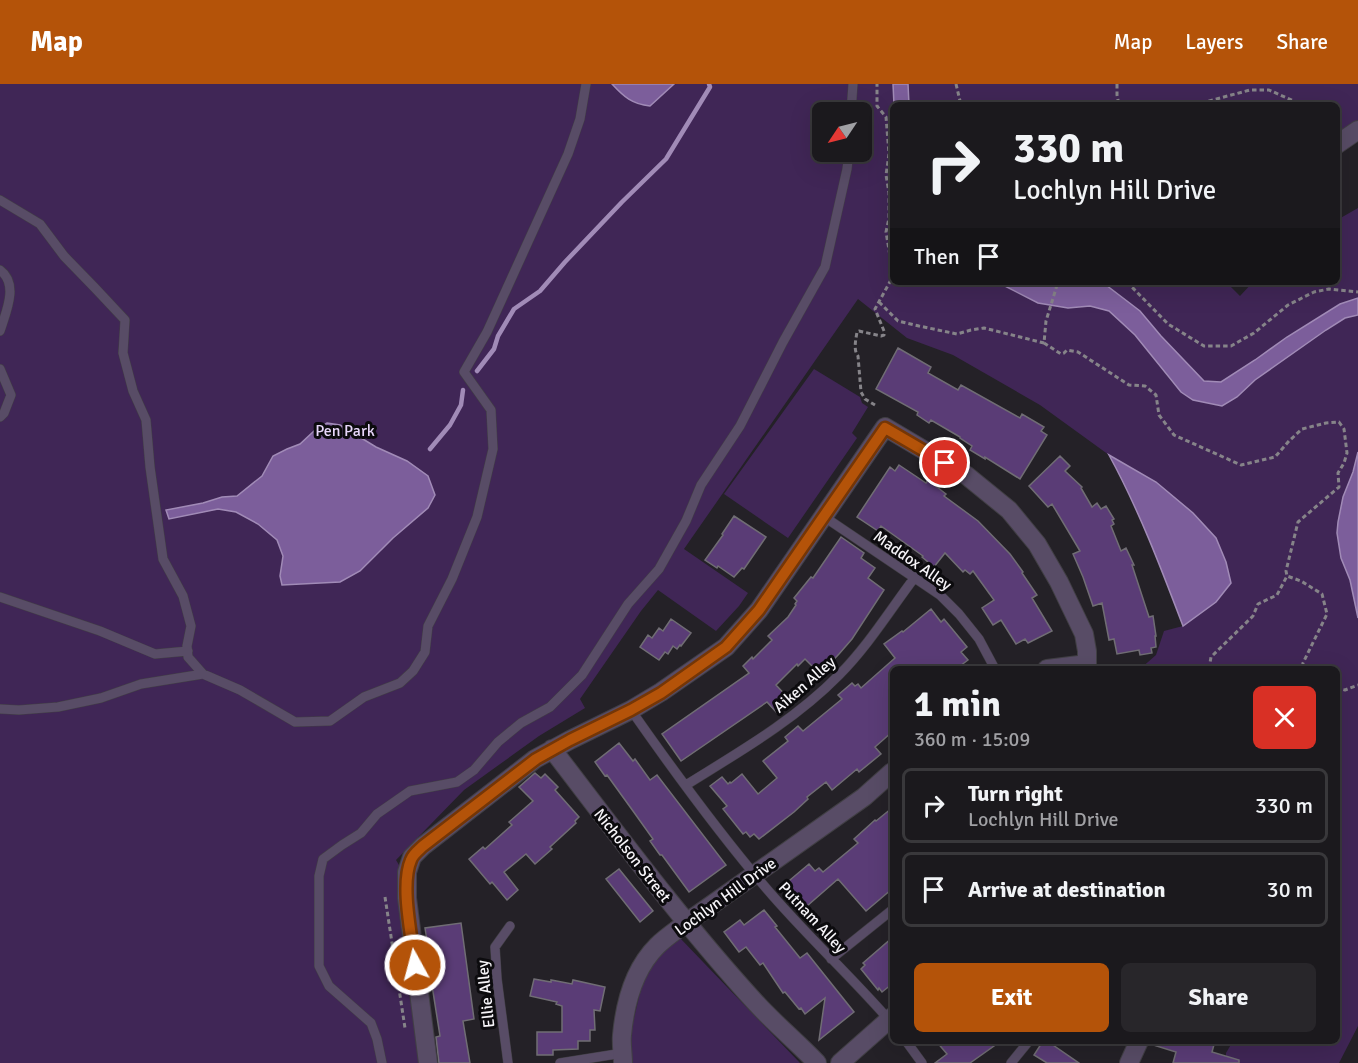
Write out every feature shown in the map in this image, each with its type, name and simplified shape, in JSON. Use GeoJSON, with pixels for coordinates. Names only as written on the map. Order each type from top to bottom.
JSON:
{"type":"FeatureCollection","features":[{"type":"Feature","properties":{"kind":"street"},"geometry":{"type":"LineString","coordinates":[[1340,143],[1358,130]]}},
{"type":"Feature","properties":{"kind":"street"},"geometry":{"type":"LineString","coordinates":[[428,1063],[407,898],[407,872],[411,857],[536,759],[661,693],[726,647],[759,610],[885,428],[966,475],[1009,510],[1037,544],[1059,582],[1083,634],[1087,651],[1087,666]]}},
{"type":"Feature","properties":{"kind":"street","name":"Nicholson Street"},"geometry":{"type":"LineString","coordinates":[[552,749],[686,923],[757,1004],[817,1063]]}},
{"type":"Feature","properties":{"kind":"street","name":"Lochlyn Hill Drive"},"geometry":{"type":"LineString","coordinates":[[623,1058],[622,1036],[628,1001],[635,979],[645,961],[658,945],[864,797],[890,774]]}},
{"type":"Feature","properties":{"kind":"street"},"geometry":{"type":"LineString","coordinates":[[840,1063],[890,1021]]}},
{"type":"Feature","properties":{"kind":"street"},"geometry":{"type":"LineString","coordinates":[[1129,1063],[1138,1044]]}},
{"type":"Feature","properties":{"kind":"lane"},"geometry":{"type":"LineString","coordinates":[[0,200],[40,224],[64,256],[125,320],[123,354],[134,392],[146,420],[163,559],[183,596],[191,626],[187,646],[188,657],[203,674],[240,690],[295,722],[330,721],[364,698],[400,683],[413,670],[425,652],[428,626],[452,579],[477,517],[493,449],[491,410],[464,372],[487,332],[568,154],[580,119],[586,84]]}},
{"type":"Feature","properties":{"kind":"lane"},"geometry":{"type":"LineString","coordinates":[[852,102],[853,84]]}},
{"type":"Feature","properties":{"kind":"lane"},"geometry":{"type":"LineString","coordinates":[[381,1063],[377,1039],[371,1023],[329,986],[319,966],[319,876],[323,859],[361,833],[377,814],[410,791],[457,782],[474,770],[498,742],[520,723],[550,707],[582,675],[628,604],[658,569],[686,521],[701,485],[740,426],[825,267],[848,162]]}},
{"type":"Feature","properties":{"kind":"lane"},"geometry":{"type":"LineString","coordinates":[[0,270],[5,274],[11,289],[0,331]]}},
{"type":"Feature","properties":{"kind":"lane"},"geometry":{"type":"LineString","coordinates":[[0,369],[11,395],[0,417]]}},
{"type":"Feature","properties":{"kind":"lane","name":"Maddox Alley"},"geometry":{"type":"LineString","coordinates":[[824,516],[940,595],[979,639],[993,666]]}},
{"type":"Feature","properties":{"kind":"lane","name":"Aiken Alley"},"geometry":{"type":"LineString","coordinates":[[686,785],[767,733],[820,693],[860,652],[915,577]]}},
{"type":"Feature","properties":{"kind":"lane"},"geometry":{"type":"LineString","coordinates":[[0,597],[100,631],[155,654],[188,651]]}},
{"type":"Feature","properties":{"kind":"lane"},"geometry":{"type":"LineString","coordinates":[[0,709],[58,707],[101,698],[141,684],[203,674]]}},
{"type":"Feature","properties":{"kind":"lane","name":"Putnam Alley"},"geometry":{"type":"LineString","coordinates":[[631,710],[755,875],[831,959],[890,1019]]}},
{"type":"Feature","properties":{"kind":"lane"},"geometry":{"type":"LineString","coordinates":[[831,959],[890,912]]}},
{"type":"Feature","properties":{"kind":"lane","name":"Ellie Alley"},"geometry":{"type":"LineString","coordinates":[[508,1063],[495,946],[510,926]]}},
{"type":"Feature","properties":{"kind":"lane"},"geometry":{"type":"LineString","coordinates":[[908,1044],[922,1063]]}},
{"type":"Feature","properties":{"kind":"lane"},"geometry":{"type":"LineString","coordinates":[[1011,1063],[1027,1044]]}},
{"type":"Feature","properties":{"kind":"lane"},"geometry":{"type":"LineString","coordinates":[[560,1063],[623,1058]]}},
{"type":"Feature","properties":{"kind":"path"},"geometry":{"type":"LineString","coordinates":[[877,84],[877,106],[886,117],[889,154],[886,175],[889,218],[886,232],[890,256]]}},
{"type":"Feature","properties":{"kind":"path"},"geometry":{"type":"LineString","coordinates":[[956,84],[960,102]]}},
{"type":"Feature","properties":{"kind":"path"},"geometry":{"type":"LineString","coordinates":[[1117,84],[1118,102]]}},
{"type":"Feature","properties":{"kind":"path"},"geometry":{"type":"LineString","coordinates":[[1205,102],[1250,90],[1269,90],[1296,102]]}},
{"type":"Feature","properties":{"kind":"path"},"geometry":{"type":"LineString","coordinates":[[875,405],[865,399],[861,392],[858,356],[855,349],[856,332],[884,335],[875,309],[890,282]]}},
{"type":"Feature","properties":{"kind":"path"},"geometry":{"type":"LineString","coordinates":[[1044,343],[1047,321],[1057,285]]}},
{"type":"Feature","properties":{"kind":"path"},"geometry":{"type":"LineString","coordinates":[[1130,285],[1168,324],[1204,346],[1231,346],[1254,333],[1288,305],[1314,292],[1329,290],[1358,292]]}},
{"type":"Feature","properties":{"kind":"path"},"geometry":{"type":"LineString","coordinates":[[879,302],[898,321],[957,334],[984,328],[1044,343],[1060,354],[1067,350],[1078,352],[1129,385],[1145,386],[1156,395],[1160,415],[1174,435],[1241,465],[1275,457],[1302,429],[1339,422],[1344,429],[1347,453],[1338,473],[1339,486],[1298,522],[1286,571],[1287,576],[1276,596],[1258,604],[1253,616],[1211,657],[1210,666]]}},
{"type":"Feature","properties":{"kind":"path"},"geometry":{"type":"LineString","coordinates":[[1287,576],[1301,581],[1322,594],[1327,614],[1302,666]]}},
{"type":"Feature","properties":{"kind":"path"},"geometry":{"type":"LineString","coordinates":[[1340,689],[1345,690],[1358,685]]}},
{"type":"Feature","properties":{"kind":"path"},"geometry":{"type":"LineString","coordinates":[[385,897],[406,1031]]}},
{"type":"Feature","properties":{"kind":"green space","name":"Pen Park"},"geometry":{"type":"Polygon","coordinates":[[[0,84],[1358,84],[1358,121],[1340,135],[1340,102],[890,102],[890,285],[1003,285],[1038,303],[1068,308],[1090,306],[1109,311],[1135,335],[1172,382],[1193,400],[1222,406],[1326,330],[1345,318],[1358,315],[1358,452],[1343,497],[1337,533],[1341,558],[1350,580],[1358,618],[1358,1026],[1339,1063],[1226,1063],[1226,1053],[1231,1044],[1340,1044],[1340,666],[1143,666],[1156,655],[1164,631],[1183,626],[1216,538],[1193,513],[1156,482],[1109,455],[1040,405],[953,355],[907,338],[858,299],[684,549],[748,593],[739,606],[716,631],[658,590],[580,699],[585,708],[539,736],[464,790],[396,860],[399,865],[424,1063],[0,1063],[0,84]]]}},
{"type":"Feature","properties":{"kind":"green space"},"geometry":{"type":"Polygon","coordinates":[[[1358,208],[1358,298],[1340,304],[1221,382],[1203,381],[1140,311],[1029,285],[1229,285],[1240,296],[1250,285],[1340,285],[1340,218],[1358,208]]]}},
{"type":"Feature","properties":{"kind":"green space"},"geometry":{"type":"Polygon","coordinates":[[[814,369],[860,397],[862,403],[868,407],[852,433],[857,438],[788,538],[724,494],[814,369]]]}},
{"type":"Feature","properties":{"kind":"green space"},"geometry":{"type":"Polygon","coordinates":[[[680,938],[800,1063],[632,1063],[630,1035],[642,984],[652,963],[680,938]]]}},
{"type":"Feature","properties":{"kind":"shaded area"},"geometry":{"type":"Polygon","coordinates":[[[612,84],[674,84],[650,106],[638,104],[629,99],[612,84]]]}},
{"type":"Feature","properties":{"kind":"shaded area"},"geometry":{"type":"Polygon","coordinates":[[[893,84],[908,84],[909,102],[894,102],[893,84]]]}},
{"type":"Feature","properties":{"kind":"shaded area"},"geometry":{"type":"Polygon","coordinates":[[[1003,285],[1106,285],[1140,311],[1204,381],[1221,382],[1340,304],[1358,298],[1358,315],[1345,318],[1326,330],[1222,406],[1193,400],[1181,392],[1135,335],[1109,311],[1090,306],[1068,308],[1038,303],[1003,285]]]}},
{"type":"Feature","properties":{"kind":"shaded area"},"geometry":{"type":"Polygon","coordinates":[[[327,423],[340,425],[376,447],[407,461],[428,476],[435,495],[428,508],[360,571],[340,582],[282,585],[280,576],[283,556],[277,540],[258,524],[236,512],[218,509],[169,519],[166,510],[222,497],[237,496],[262,476],[273,456],[300,444],[315,430],[327,423]]]}},
{"type":"Feature","properties":{"kind":"shaded area"},"geometry":{"type":"Polygon","coordinates":[[[1358,452],[1358,618],[1350,580],[1341,558],[1337,533],[1343,497],[1358,452]]]}},
{"type":"Feature","properties":{"kind":"shaded area"},"geometry":{"type":"Polygon","coordinates":[[[1109,455],[1156,482],[1193,513],[1216,538],[1226,562],[1231,583],[1216,602],[1183,626],[1140,518],[1109,455]]]}},
{"type":"Feature","properties":{"kind":"building"},"geometry":{"type":"Polygon","coordinates":[[[898,348],[931,367],[928,373],[958,390],[961,385],[1020,418],[1022,414],[1044,427],[1041,431],[1047,435],[1020,479],[970,450],[972,446],[960,437],[931,420],[929,423],[917,415],[918,412],[876,389],[898,348]]]}},
{"type":"Feature","properties":{"kind":"building"},"geometry":{"type":"Polygon","coordinates":[[[1060,456],[1070,466],[1065,471],[1082,487],[1092,507],[1097,503],[1101,509],[1106,506],[1114,519],[1112,520],[1114,524],[1111,526],[1121,551],[1126,548],[1134,565],[1132,565],[1149,617],[1153,616],[1156,647],[1151,648],[1152,653],[1140,655],[1139,650],[1117,654],[1114,639],[1109,640],[1102,603],[1093,606],[1073,554],[1080,551],[1052,504],[1048,507],[1029,486],[1060,456]]]}},
{"type":"Feature","properties":{"kind":"building"},"geometry":{"type":"Polygon","coordinates":[[[899,465],[926,483],[928,480],[946,494],[944,496],[978,521],[1010,554],[1037,595],[1032,598],[1052,631],[1028,643],[1025,639],[1016,644],[1001,620],[993,625],[982,608],[994,600],[973,571],[970,574],[965,570],[963,572],[945,553],[934,567],[923,556],[881,526],[878,531],[857,517],[890,467],[895,471],[899,465]]]}},
{"type":"Feature","properties":{"kind":"building"},"geometry":{"type":"Polygon","coordinates":[[[734,516],[766,537],[744,569],[742,568],[734,577],[705,560],[734,516]]]}},
{"type":"Feature","properties":{"kind":"building"},"geometry":{"type":"Polygon","coordinates":[[[841,537],[864,553],[861,558],[875,568],[868,578],[884,590],[852,639],[820,674],[805,659],[798,666],[797,664],[776,685],[790,700],[777,713],[767,702],[681,761],[662,734],[749,673],[743,666],[772,640],[768,636],[788,617],[796,605],[797,601],[794,598],[811,577],[813,578],[841,537]]]}},
{"type":"Feature","properties":{"kind":"building"},"geometry":{"type":"Polygon","coordinates":[[[931,609],[941,622],[944,619],[967,647],[961,652],[968,660],[960,666],[890,666],[890,734],[875,747],[881,754],[859,772],[857,769],[832,790],[826,782],[807,797],[808,799],[794,812],[759,839],[754,834],[750,837],[746,832],[743,834],[723,809],[727,806],[710,786],[722,777],[728,784],[731,783],[742,774],[758,794],[777,778],[763,761],[788,741],[785,737],[798,726],[803,731],[842,699],[838,695],[852,683],[855,686],[858,684],[861,688],[895,658],[884,644],[931,609]]]}},
{"type":"Feature","properties":{"kind":"building"},"geometry":{"type":"Polygon","coordinates":[[[671,619],[691,633],[681,646],[677,649],[673,646],[668,654],[665,652],[659,660],[640,647],[648,635],[652,638],[659,628],[663,631],[671,619]]]}},
{"type":"Feature","properties":{"kind":"building"},"geometry":{"type":"Polygon","coordinates":[[[619,743],[633,761],[635,759],[650,780],[657,775],[726,865],[689,892],[650,841],[653,839],[607,775],[605,776],[595,762],[619,743]]]}},
{"type":"Feature","properties":{"kind":"building"},"geometry":{"type":"Polygon","coordinates":[[[535,773],[541,778],[545,774],[558,787],[555,790],[579,817],[576,823],[550,847],[552,849],[535,864],[526,854],[504,872],[518,890],[507,900],[469,859],[483,847],[485,849],[512,825],[509,822],[533,801],[519,787],[535,773]]]}},
{"type":"Feature","properties":{"kind":"building"},"geometry":{"type":"Polygon","coordinates":[[[890,810],[890,891],[866,911],[838,879],[799,913],[785,897],[790,893],[784,885],[809,864],[815,871],[819,868],[823,872],[858,843],[854,839],[890,810]]]}},
{"type":"Feature","properties":{"kind":"building"},"geometry":{"type":"Polygon","coordinates":[[[619,869],[653,911],[640,922],[606,879],[619,869]]]}},
{"type":"Feature","properties":{"kind":"building"},"geometry":{"type":"Polygon","coordinates":[[[764,910],[800,958],[807,953],[854,1012],[819,1040],[825,998],[805,1014],[785,992],[783,993],[763,963],[760,965],[746,947],[739,952],[724,932],[740,920],[744,925],[764,910]]]}},
{"type":"Feature","properties":{"kind":"building"},"geometry":{"type":"Polygon","coordinates":[[[461,923],[474,1019],[463,1021],[470,1063],[439,1063],[436,1037],[440,1036],[425,928],[461,923]]]}},
{"type":"Feature","properties":{"kind":"building"},"geometry":{"type":"Polygon","coordinates":[[[890,940],[890,986],[882,992],[879,988],[878,990],[861,969],[865,965],[863,963],[890,940]]]}},
{"type":"Feature","properties":{"kind":"building"},"geometry":{"type":"Polygon","coordinates":[[[534,979],[572,984],[573,980],[605,987],[600,1011],[594,1010],[595,1030],[590,1030],[590,1041],[578,1041],[578,1049],[553,1050],[553,1055],[537,1055],[537,1032],[562,1032],[562,1006],[556,1004],[557,1002],[530,996],[534,979]]]}},
{"type":"Feature","properties":{"kind":"building"},"geometry":{"type":"Polygon","coordinates":[[[939,1044],[997,1044],[970,1063],[935,1063],[947,1054],[939,1044]]]}},
{"type":"Feature","properties":{"kind":"building"},"geometry":{"type":"Polygon","coordinates":[[[1041,1044],[1051,1044],[1079,1063],[1047,1063],[1034,1055],[1041,1044]]]}},
{"type":"Feature","properties":{"kind":"building"},"geometry":{"type":"Polygon","coordinates":[[[1150,1044],[1214,1044],[1212,1052],[1239,1060],[1239,1063],[1173,1063],[1176,1052],[1150,1044]]]}},
{"type":"Feature","properties":{"kind":"waterway"},"geometry":{"type":"LineString","coordinates":[[477,371],[494,349],[498,336],[514,309],[540,291],[622,202],[666,159],[710,87],[709,84]]}},
{"type":"Feature","properties":{"kind":"waterway"},"geometry":{"type":"LineString","coordinates":[[430,449],[450,425],[461,405],[463,390]]}},
{"type":"Feature","properties":{"kind":"route"},"geometry":{"type":"LineString","coordinates":[[415,965],[407,898],[407,872],[411,857],[536,759],[661,693],[726,647],[759,610],[885,428],[945,463]]}}]}
